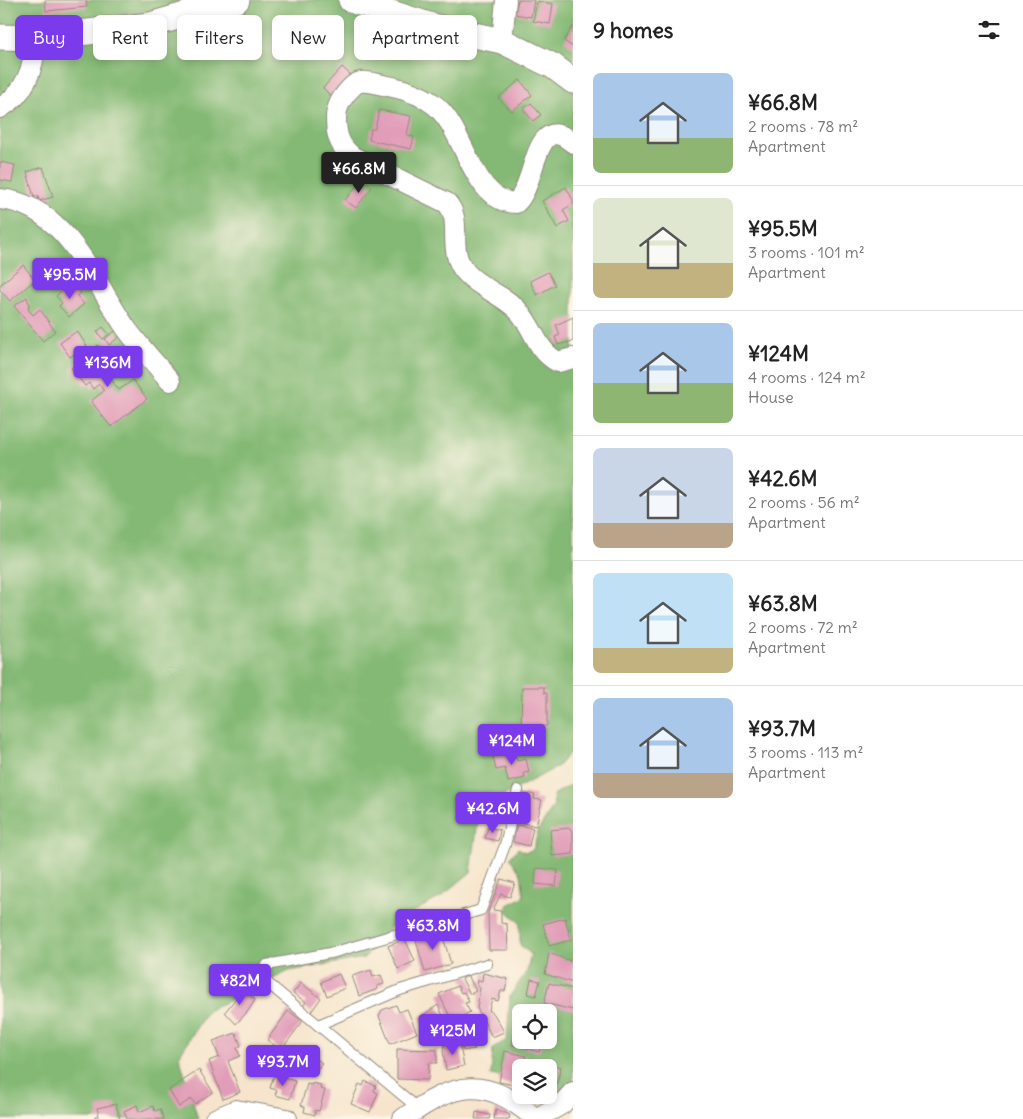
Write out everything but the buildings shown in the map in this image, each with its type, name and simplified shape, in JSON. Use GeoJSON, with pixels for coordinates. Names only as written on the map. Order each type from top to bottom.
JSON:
{"type":"FeatureCollection","features":[{"type":"Feature","properties":{"kind":"street"},"geometry":{"type":"LineString","coordinates":[[83,32],[150,24],[237,0]]}},
{"type":"Feature","properties":{"kind":"street"},"geometry":{"type":"LineString","coordinates":[[351,0],[432,26],[502,41],[553,66],[573,81]]}},
{"type":"Feature","properties":{"kind":"street"},"geometry":{"type":"LineString","coordinates":[[502,41],[506,0]]}},
{"type":"Feature","properties":{"kind":"street"},"geometry":{"type":"LineString","coordinates":[[0,37],[15,37]]}},
{"type":"Feature","properties":{"kind":"street"},"geometry":{"type":"LineString","coordinates":[[0,108],[16,98],[28,79],[34,60]]}},
{"type":"Feature","properties":{"kind":"street"},"geometry":{"type":"LineString","coordinates":[[573,143],[561,135],[552,134],[543,140],[530,179],[520,199],[516,203],[509,203],[497,199],[484,186],[447,118],[434,103],[419,95],[369,82],[356,83],[346,93],[336,113],[338,139],[344,150],[353,157],[447,203],[455,217],[457,258],[464,271],[476,282],[501,296],[521,314],[547,356],[558,362],[573,358]]}},
{"type":"Feature","properties":{"kind":"street"},"geometry":{"type":"LineString","coordinates":[[0,199],[10,200],[53,222],[73,244],[127,328],[170,381]]}},
{"type":"Feature","properties":{"kind":"street"},"geometry":{"type":"LineString","coordinates":[[411,1114],[450,1093],[472,1087],[499,1092],[536,1119],[562,1104],[573,1092]]}},
{"type":"Feature","properties":{"kind":"street"},"geometry":{"type":"LineString","coordinates":[[215,1119],[236,1110],[287,1119]]}},
{"type":"Feature","properties":{"kind":"lane"},"geometry":{"type":"LineString","coordinates":[[411,1114],[318,1025],[264,980],[263,970],[267,965],[335,952],[481,910],[506,845],[518,790]]}},
{"type":"Feature","properties":{"kind":"lane"},"geometry":{"type":"LineString","coordinates":[[318,1025],[408,987],[487,964]]}},
{"type":"Feature","properties":{"kind":"green space"},"geometry":{"type":"Polygon","coordinates":[[[0,0],[573,0],[573,749],[557,767],[495,800],[481,800],[471,872],[441,897],[396,921],[364,958],[289,971],[207,1011],[179,1056],[198,1119],[0,1119],[0,0]]]}},
{"type":"Feature","properties":{"kind":"green space"},"geometry":{"type":"Polygon","coordinates":[[[573,784],[573,1092],[568,1088],[557,1094],[557,1059],[512,1059],[512,1080],[491,1075],[493,1048],[507,1040],[510,996],[527,971],[531,954],[520,945],[520,923],[506,910],[507,906],[524,896],[521,874],[510,858],[518,848],[525,852],[533,850],[539,829],[554,806],[553,795],[573,784]]]}}]}
